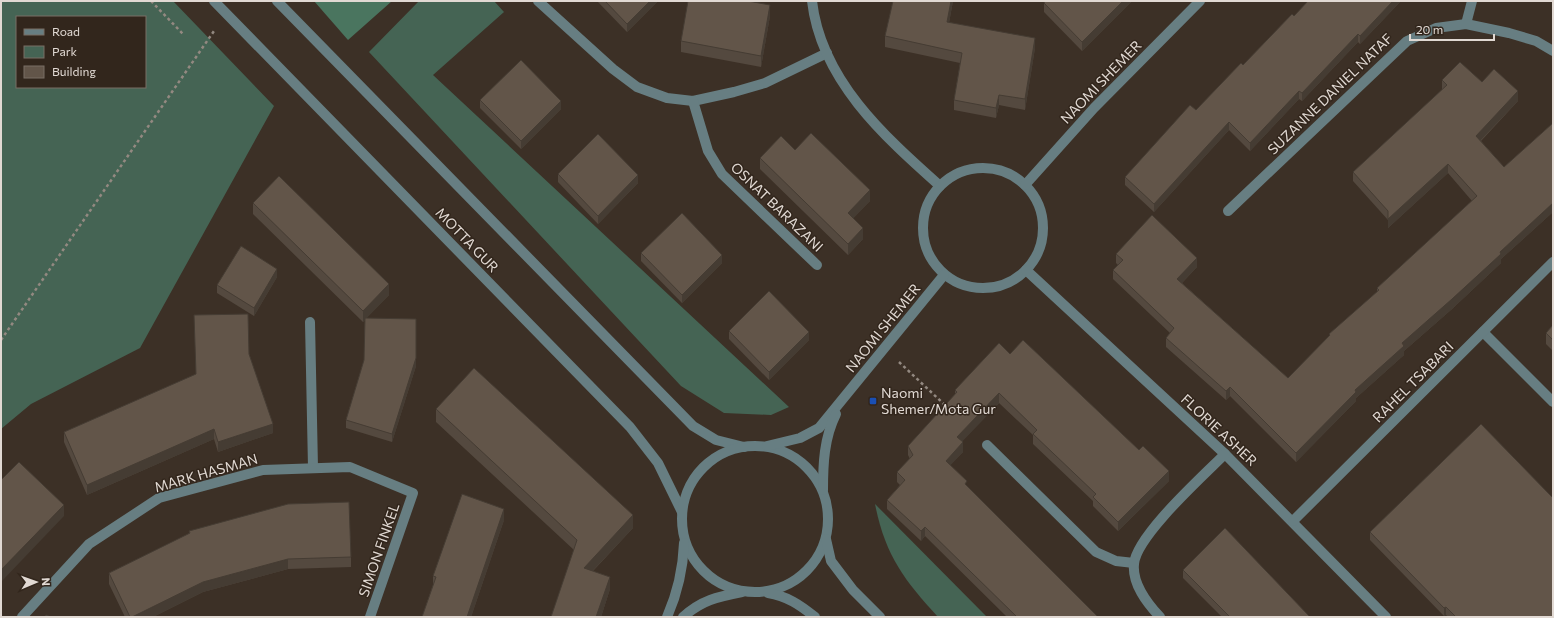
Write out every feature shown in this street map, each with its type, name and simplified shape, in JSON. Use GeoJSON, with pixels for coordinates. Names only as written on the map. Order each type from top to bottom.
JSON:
{"type":"FeatureCollection","features":[{"type":"Feature","properties":{"kind":"street","name":"MOTTA GUR"},"geometry":{"type":"LineString","coordinates":[[214,1],[630,427],[658,463],[682,512]]}},
{"type":"Feature","properties":{"kind":"street"},"geometry":{"type":"LineString","coordinates":[[277,1],[693,426],[716,440],[744,447]]}},
{"type":"Feature","properties":{"kind":"street"},"geometry":{"type":"LineString","coordinates":[[538,1],[613,69],[637,87],[667,98],[693,101],[734,92],[765,83],[827,52]]}},
{"type":"Feature","properties":{"kind":"street"},"geometry":{"type":"LineString","coordinates":[[812,1],[813,12],[827,52],[854,100],[877,128],[940,186]]}},
{"type":"Feature","properties":{"kind":"street","name":"NAOMI SHEMER"},"geometry":{"type":"LineString","coordinates":[[1025,185],[1094,108],[1200,1]]}},
{"type":"Feature","properties":{"kind":"street"},"geometry":{"type":"LineString","coordinates":[[1466,24],[1472,1]]}},
{"type":"Feature","properties":{"kind":"street","name":"SUZANNE DANIEL NATAF"},"geometry":{"type":"LineString","coordinates":[[1228,211],[1406,41],[1436,28],[1466,24],[1509,33],[1536,41],[1553,51]]}},
{"type":"Feature","properties":{"kind":"street","name":"OSNAT BARAZANI"},"geometry":{"type":"LineString","coordinates":[[693,101],[708,151],[722,174],[817,265]]}},
{"type":"Feature","properties":{"kind":"street"},"geometry":{"type":"LineString","coordinates":[[982,168],[998,169],[1012,175],[1025,185],[1034,196],[1043,221],[1043,234],[1040,248],[1034,260],[1026,270],[1007,283],[986,289],[970,287],[956,282],[944,274],[933,262],[926,247],[923,231],[924,215],[930,199],[940,186],[952,176],[967,170],[982,168]]}},
{"type":"Feature","properties":{"kind":"street","name":"RAHEL TSABARI"},"geometry":{"type":"LineString","coordinates":[[1293,521],[1553,262]]}},
{"type":"Feature","properties":{"kind":"street","name":"FLORIE ASHER"},"geometry":{"type":"LineString","coordinates":[[1026,270],[1225,454],[1293,521],[1386,617]]}},
{"type":"Feature","properties":{"kind":"street","name":"NAOMI SHEMER"},"geometry":{"type":"LineString","coordinates":[[765,446],[800,438],[819,428],[944,274]]}},
{"type":"Feature","properties":{"kind":"street"},"geometry":{"type":"LineString","coordinates":[[310,322],[314,468]]}},
{"type":"Feature","properties":{"kind":"street"},"geometry":{"type":"LineString","coordinates":[[1483,332],[1553,402]]}},
{"type":"Feature","properties":{"kind":"street","name":"NAOMI SHEMER"},"geometry":{"type":"LineString","coordinates":[[823,492],[823,470],[829,428],[844,399]]}},
{"type":"Feature","properties":{"kind":"street"},"geometry":{"type":"LineString","coordinates":[[987,445],[1096,552],[1116,561],[1134,563]]}},
{"type":"Feature","properties":{"kind":"street"},"geometry":{"type":"LineString","coordinates":[[667,617],[676,595],[683,567],[684,537],[682,512],[689,489],[702,468],[721,454],[744,447],[765,446],[776,448],[796,458],[812,473],[823,492],[828,516],[826,539],[831,561],[854,590],[880,617]]}},
{"type":"Feature","properties":{"kind":"street"},"geometry":{"type":"LineString","coordinates":[[1160,617],[1148,604],[1136,582],[1134,563],[1142,546],[1156,524],[1225,454]]}},
{"type":"Feature","properties":{"kind":"street","name":"MARK HASMAN"},"geometry":{"type":"LineString","coordinates":[[22,617],[89,544],[159,498],[264,470],[350,467],[413,493]]}},
{"type":"Feature","properties":{"kind":"street","name":"SIMON FINKEL"},"geometry":{"type":"LineString","coordinates":[[370,617],[413,493]]}},
{"type":"Feature","properties":{"kind":"street"},"geometry":{"type":"LineString","coordinates":[[684,537],[694,560],[706,573],[721,584],[745,592]]}},
{"type":"Feature","properties":{"kind":"street"},"geometry":{"type":"LineString","coordinates":[[764,592],[785,586],[802,575],[817,559],[826,539]]}},
{"type":"Feature","properties":{"kind":"street"},"geometry":{"type":"LineString","coordinates":[[682,617],[693,608],[710,599],[745,592],[764,592],[782,595],[801,606],[815,617]]}},
{"type":"Feature","properties":{"kind":"path"},"geometry":{"type":"LineString","coordinates":[[152,1],[183,34]]}},
{"type":"Feature","properties":{"kind":"path"},"geometry":{"type":"LineString","coordinates":[[1,340],[226,14]]}},
{"type":"Feature","properties":{"kind":"path"},"geometry":{"type":"LineString","coordinates":[[885,348],[947,408]]}},
{"type":"Feature","properties":{"kind":"green space"},"geometry":{"type":"Polygon","coordinates":[[[1,1],[173,1],[274,106],[140,348],[31,404],[1,429],[1,1]]]}},
{"type":"Feature","properties":{"kind":"green space"},"geometry":{"type":"Polygon","coordinates":[[[314,1],[392,1],[348,40],[314,1]]]}},
{"type":"Feature","properties":{"kind":"green space"},"geometry":{"type":"Polygon","coordinates":[[[419,1],[494,1],[504,12],[433,75],[789,407],[771,415],[724,413],[681,386],[369,52],[419,1]]]}},
{"type":"Feature","properties":{"kind":"green space"},"geometry":{"type":"Polygon","coordinates":[[[875,504],[987,617],[938,617],[915,591],[890,552],[879,522],[875,504]]]}},
{"type":"Feature","properties":{"kind":"building"},"geometry":{"type":"Polygon","coordinates":[[[605,1],[650,1],[627,24],[605,1]]]}},
{"type":"Feature","properties":{"kind":"building"},"geometry":{"type":"Polygon","coordinates":[[[688,1],[748,1],[770,5],[761,56],[681,41],[688,1]]]}},
{"type":"Feature","properties":{"kind":"building"},"geometry":{"type":"Polygon","coordinates":[[[893,1],[951,1],[947,22],[1035,38],[1025,99],[999,95],[996,108],[954,100],[962,53],[885,36],[893,1]]]}},
{"type":"Feature","properties":{"kind":"building"},"geometry":{"type":"Polygon","coordinates":[[[1045,1],[1123,1],[1082,42],[1044,3],[1045,1]]]}},
{"type":"Feature","properties":{"kind":"building"},"geometry":{"type":"Polygon","coordinates":[[[1308,1],[1393,1],[1360,36],[1358,34],[1302,93],[1299,91],[1250,143],[1229,122],[1154,204],[1125,177],[1190,105],[1196,110],[1241,63],[1243,65],[1292,14],[1294,16],[1308,1]]]}},
{"type":"Feature","properties":{"kind":"building"},"geometry":{"type":"Polygon","coordinates":[[[521,60],[561,101],[521,141],[480,100],[521,60]]]}},
{"type":"Feature","properties":{"kind":"building"},"geometry":{"type":"Polygon","coordinates":[[[1460,62],[1482,82],[1494,69],[1518,91],[1476,136],[1504,167],[1553,123],[1553,203],[1500,252],[1501,254],[1402,343],[1404,346],[1355,390],[1356,392],[1296,453],[1230,387],[1226,391],[1166,338],[1174,328],[1113,270],[1123,260],[1116,254],[1152,215],[1197,258],[1177,279],[1288,378],[1330,335],[1329,334],[1379,290],[1377,288],[1477,196],[1448,164],[1388,219],[1388,211],[1353,172],[1447,85],[1442,80],[1460,62]]]}},
{"type":"Feature","properties":{"kind":"building"},"geometry":{"type":"Polygon","coordinates":[[[811,133],[870,190],[848,213],[863,228],[848,244],[760,158],[781,136],[795,150],[811,133]]]}},
{"type":"Feature","properties":{"kind":"building"},"geometry":{"type":"Polygon","coordinates":[[[598,134],[638,175],[598,216],[558,174],[598,134]]]}},
{"type":"Feature","properties":{"kind":"building"},"geometry":{"type":"Polygon","coordinates":[[[279,176],[389,284],[363,311],[253,203],[279,176]]]}},
{"type":"Feature","properties":{"kind":"building"},"geometry":{"type":"Polygon","coordinates":[[[682,213],[722,255],[682,295],[641,253],[682,213]]]}},
{"type":"Feature","properties":{"kind":"building"},"geometry":{"type":"Polygon","coordinates":[[[241,246],[277,269],[254,308],[217,285],[241,246]]]}},
{"type":"Feature","properties":{"kind":"building"},"geometry":{"type":"Polygon","coordinates":[[[769,291],[809,332],[769,372],[729,331],[769,291]]]}},
{"type":"Feature","properties":{"kind":"building"},"geometry":{"type":"Polygon","coordinates":[[[248,314],[249,354],[273,424],[218,442],[214,429],[87,485],[64,432],[196,374],[194,315],[248,314]]]}},
{"type":"Feature","properties":{"kind":"building"},"geometry":{"type":"Polygon","coordinates":[[[365,318],[416,319],[416,358],[392,434],[346,420],[364,360],[365,318]]]}},
{"type":"Feature","properties":{"kind":"building"},"geometry":{"type":"Polygon","coordinates":[[[1553,325],[1553,340],[1546,333],[1553,325]]]}},
{"type":"Feature","properties":{"kind":"building"},"geometry":{"type":"Polygon","coordinates":[[[1023,340],[1139,450],[1143,446],[1169,471],[1118,522],[1093,497],[1096,494],[1033,434],[1037,430],[999,393],[957,437],[963,442],[946,461],[967,481],[965,484],[1098,617],[1017,617],[925,527],[921,531],[887,500],[905,480],[897,472],[913,455],[908,446],[957,392],[955,390],[999,343],[1010,354],[1023,340]]]}},
{"type":"Feature","properties":{"kind":"building"},"geometry":{"type":"Polygon","coordinates":[[[474,368],[633,515],[584,568],[610,577],[596,617],[551,617],[577,540],[436,409],[474,368]]]}},
{"type":"Feature","properties":{"kind":"building"},"geometry":{"type":"Polygon","coordinates":[[[1481,424],[1553,498],[1553,617],[1456,617],[1446,607],[1444,608],[1370,532],[1481,424]]]}},
{"type":"Feature","properties":{"kind":"building"},"geometry":{"type":"Polygon","coordinates":[[[19,462],[64,505],[1,570],[1,480],[19,462]]]}},
{"type":"Feature","properties":{"kind":"building"},"geometry":{"type":"Polygon","coordinates":[[[462,494],[504,509],[467,617],[422,617],[436,577],[433,576],[462,494]]]}},
{"type":"Feature","properties":{"kind":"building"},"geometry":{"type":"Polygon","coordinates":[[[349,502],[351,557],[288,559],[203,582],[132,617],[130,617],[109,573],[190,533],[189,531],[288,504],[349,502]]]}},
{"type":"Feature","properties":{"kind":"building"},"geometry":{"type":"Polygon","coordinates":[[[1225,528],[1310,617],[1230,617],[1183,570],[1225,528]]]}},
{"type":"Feature","properties":{"kind":"place","name":"Naomi Shemer/Mota Gur"},"geometry":{"type":"Point","coordinates":[873,401]}}]}
